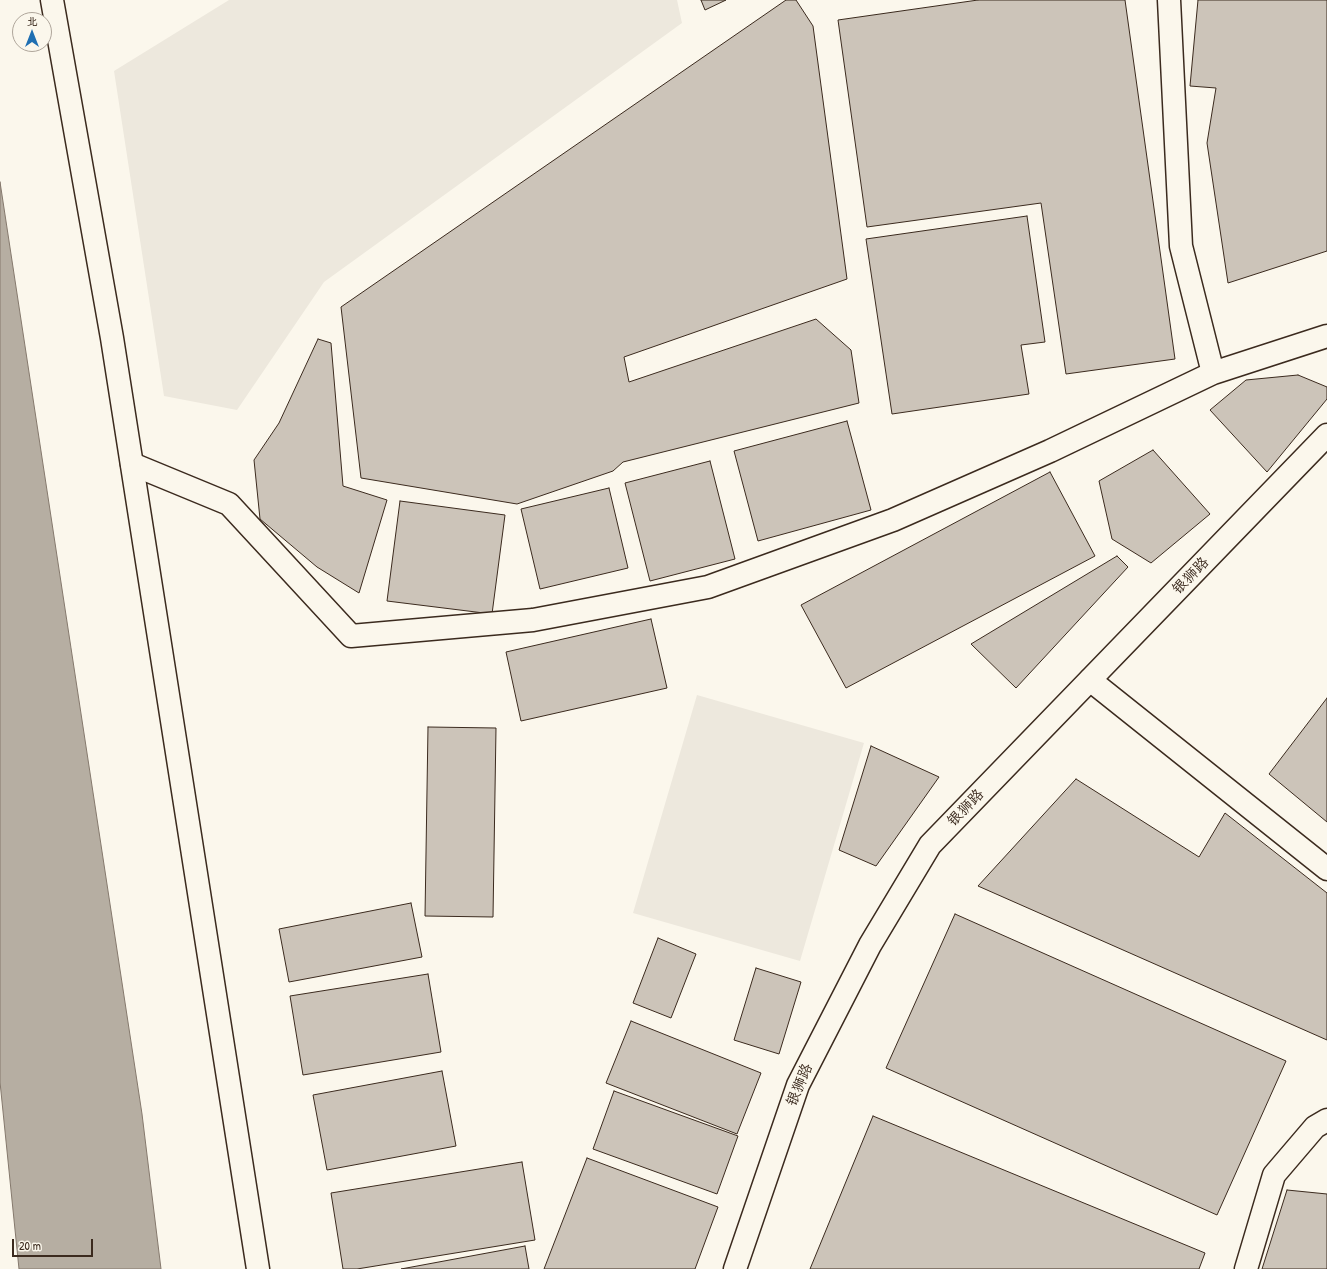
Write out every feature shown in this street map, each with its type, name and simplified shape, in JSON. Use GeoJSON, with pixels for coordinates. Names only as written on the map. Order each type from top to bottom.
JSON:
{"type":"FeatureCollection","features":[{"type":"Feature","properties":{"kind":"main road"},"geometry":{"type":"LineString","coordinates":[[52,0],[112,338],[258,1269]]}},
{"type":"Feature","properties":{"kind":"main road"},"geometry":{"type":"LineString","coordinates":[[1169,0],[1180,246],[1213,373]]}},
{"type":"Feature","properties":{"kind":"main road"},"geometry":{"type":"LineString","coordinates":[[132,464],[229,504],[351,636],[533,620],[708,587],[893,520],[1050,451],[1213,373],[1327,336]]}},
{"type":"Feature","properties":{"kind":"main road","name":"银狮路"},"geometry":{"type":"LineString","coordinates":[[735,1269],[798,1085],[870,945],[930,845],[1327,435]]}},
{"type":"Feature","properties":{"kind":"main road"},"geometry":{"type":"LineString","coordinates":[[1090,680],[1327,869]]}},
{"type":"Feature","properties":{"kind":"main road"},"geometry":{"type":"LineString","coordinates":[[1246,1269],[1274,1175],[1315,1127],[1327,1120]]}},
{"type":"Feature","properties":{"kind":"shaded area"},"geometry":{"type":"Polygon","coordinates":[[[229,0],[677,0],[682,23],[324,282],[237,410],[164,396],[114,71],[229,0]]]}},
{"type":"Feature","properties":{"kind":"shaded area"},"geometry":{"type":"Polygon","coordinates":[[[0,182],[142,1114],[161,1269],[19,1269],[0,1082],[0,182]]]}},
{"type":"Feature","properties":{"kind":"shaded area"},"geometry":{"type":"Polygon","coordinates":[[[697,695],[864,743],[800,961],[633,913],[697,695]]]}},
{"type":"Feature","properties":{"kind":"building"},"geometry":{"type":"Polygon","coordinates":[[[701,0],[726,0],[705,10],[701,0]]]}},
{"type":"Feature","properties":{"kind":"building"},"geometry":{"type":"Polygon","coordinates":[[[786,0],[796,0],[813,26],[847,279],[624,357],[629,382],[816,319],[851,350],[859,403],[623,462],[613,471],[517,504],[361,478],[341,307],[786,0]]]}},
{"type":"Feature","properties":{"kind":"building"},"geometry":{"type":"Polygon","coordinates":[[[978,0],[1125,0],[1175,359],[1066,374],[1041,203],[867,227],[838,20],[978,0]]]}},
{"type":"Feature","properties":{"kind":"building"},"geometry":{"type":"Polygon","coordinates":[[[1198,0],[1327,0],[1327,251],[1228,283],[1207,143],[1216,88],[1190,86],[1198,0]]]}},
{"type":"Feature","properties":{"kind":"building"},"geometry":{"type":"Polygon","coordinates":[[[1027,216],[1045,342],[1021,345],[1029,394],[892,414],[866,239],[1027,216]]]}},
{"type":"Feature","properties":{"kind":"building"},"geometry":{"type":"Polygon","coordinates":[[[318,339],[331,343],[343,486],[387,500],[359,593],[317,567],[260,519],[254,460],[279,423],[318,339]]]}},
{"type":"Feature","properties":{"kind":"building"},"geometry":{"type":"Polygon","coordinates":[[[1298,375],[1327,387],[1327,399],[1267,472],[1210,410],[1246,380],[1298,375]]]}},
{"type":"Feature","properties":{"kind":"building"},"geometry":{"type":"Polygon","coordinates":[[[847,421],[871,510],[758,541],[734,451],[847,421]]]}},
{"type":"Feature","properties":{"kind":"building"},"geometry":{"type":"Polygon","coordinates":[[[1153,450],[1210,514],[1151,563],[1112,539],[1099,481],[1153,450]]]}},
{"type":"Feature","properties":{"kind":"building"},"geometry":{"type":"Polygon","coordinates":[[[710,461],[735,559],[650,581],[625,483],[710,461]]]}},
{"type":"Feature","properties":{"kind":"building"},"geometry":{"type":"Polygon","coordinates":[[[1050,472],[1095,556],[846,688],[801,605],[1050,472]]]}},
{"type":"Feature","properties":{"kind":"building"},"geometry":{"type":"Polygon","coordinates":[[[609,488],[628,568],[540,589],[521,509],[609,488]]]}},
{"type":"Feature","properties":{"kind":"building"},"geometry":{"type":"Polygon","coordinates":[[[400,501],[505,515],[492,614],[387,601],[400,501]]]}},
{"type":"Feature","properties":{"kind":"building"},"geometry":{"type":"Polygon","coordinates":[[[1117,556],[1128,567],[1016,688],[971,644],[1117,556]]]}},
{"type":"Feature","properties":{"kind":"building"},"geometry":{"type":"Polygon","coordinates":[[[651,619],[667,688],[521,721],[506,652],[651,619]]]}},
{"type":"Feature","properties":{"kind":"building"},"geometry":{"type":"Polygon","coordinates":[[[1327,698],[1327,822],[1269,774],[1327,698]]]}},
{"type":"Feature","properties":{"kind":"building"},"geometry":{"type":"Polygon","coordinates":[[[428,727],[496,728],[493,917],[425,916],[428,727]]]}},
{"type":"Feature","properties":{"kind":"building"},"geometry":{"type":"Polygon","coordinates":[[[871,746],[939,777],[876,866],[839,850],[871,746]]]}},
{"type":"Feature","properties":{"kind":"building"},"geometry":{"type":"Polygon","coordinates":[[[1076,779],[1199,857],[1225,813],[1327,893],[1327,1040],[978,886],[1076,779]]]}},
{"type":"Feature","properties":{"kind":"building"},"geometry":{"type":"Polygon","coordinates":[[[411,903],[422,957],[289,982],[279,929],[411,903]]]}},
{"type":"Feature","properties":{"kind":"building"},"geometry":{"type":"Polygon","coordinates":[[[955,914],[1286,1061],[1217,1215],[886,1068],[955,914]]]}},
{"type":"Feature","properties":{"kind":"building"},"geometry":{"type":"Polygon","coordinates":[[[658,938],[696,954],[671,1018],[633,1003],[658,938]]]}},
{"type":"Feature","properties":{"kind":"building"},"geometry":{"type":"Polygon","coordinates":[[[756,968],[801,982],[779,1054],[734,1040],[756,968]]]}},
{"type":"Feature","properties":{"kind":"building"},"geometry":{"type":"Polygon","coordinates":[[[428,974],[441,1052],[303,1075],[290,996],[428,974]]]}},
{"type":"Feature","properties":{"kind":"building"},"geometry":{"type":"Polygon","coordinates":[[[631,1021],[761,1073],[737,1134],[606,1083],[631,1021]]]}},
{"type":"Feature","properties":{"kind":"building"},"geometry":{"type":"Polygon","coordinates":[[[442,1071],[456,1146],[327,1170],[313,1095],[442,1071]]]}},
{"type":"Feature","properties":{"kind":"building"},"geometry":{"type":"Polygon","coordinates":[[[614,1091],[738,1136],[717,1194],[593,1149],[614,1091]]]}},
{"type":"Feature","properties":{"kind":"building"},"geometry":{"type":"Polygon","coordinates":[[[873,1116],[1205,1253],[1199,1269],[810,1269],[873,1116]]]}},
{"type":"Feature","properties":{"kind":"building"},"geometry":{"type":"Polygon","coordinates":[[[587,1158],[718,1207],[695,1269],[544,1269],[587,1158]]]}},
{"type":"Feature","properties":{"kind":"building"},"geometry":{"type":"Polygon","coordinates":[[[522,1162],[535,1240],[357,1269],[343,1269],[331,1193],[522,1162]]]}},
{"type":"Feature","properties":{"kind":"building"},"geometry":{"type":"Polygon","coordinates":[[[1287,1190],[1327,1194],[1327,1269],[1262,1269],[1287,1190]]]}},
{"type":"Feature","properties":{"kind":"building"},"geometry":{"type":"Polygon","coordinates":[[[525,1246],[529,1269],[401,1269],[525,1246]]]}}]}
